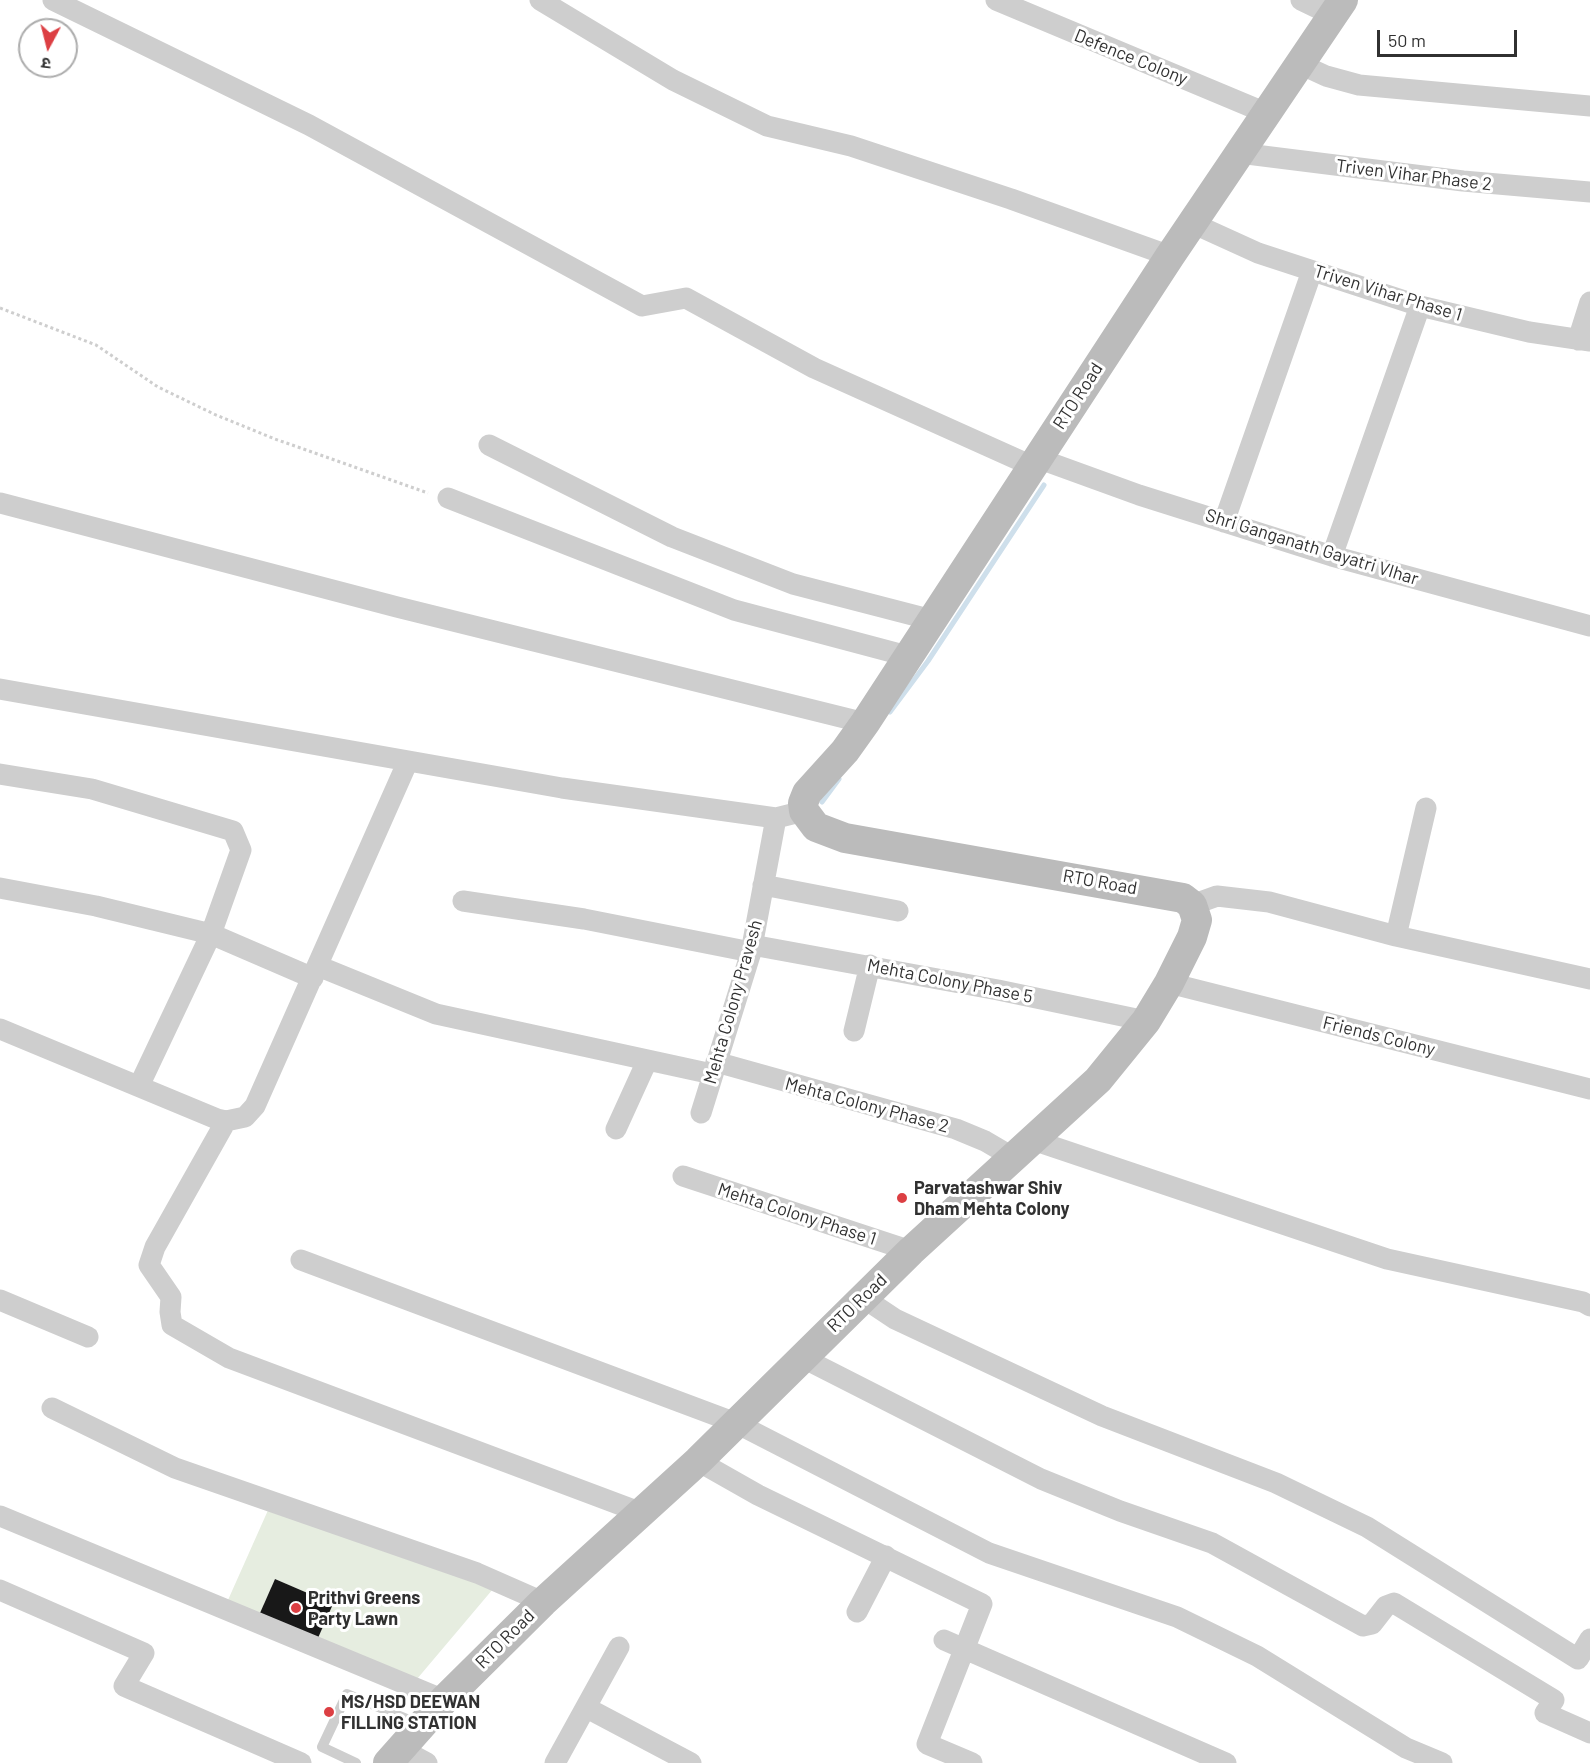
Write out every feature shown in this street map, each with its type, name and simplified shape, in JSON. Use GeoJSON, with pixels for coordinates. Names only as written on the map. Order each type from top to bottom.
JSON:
{"type":"FeatureCollection","features":[{"type":"Feature","properties":{"kind":"street","name":"Shri Ganganath Gayatri VIhar"},"geometry":{"type":"LineString","coordinates":[[53,0],[309,125],[642,306],[686,298],[814,368],[1035,462],[1332,556],[1590,626]]}},
{"type":"Feature","properties":{"kind":"street"},"geometry":{"type":"LineString","coordinates":[[540,0],[673,80],[767,126],[851,146],[1170,255]]}},
{"type":"Feature","properties":{"kind":"street","name":"Defence Colony"},"geometry":{"type":"LineString","coordinates":[[996,0],[1266,113]]}},
{"type":"Feature","properties":{"kind":"street"},"geometry":{"type":"LineString","coordinates":[[1301,0],[1338,8]]}},
{"type":"Feature","properties":{"kind":"street","name":"RTO Road"},"geometry":{"type":"LineString","coordinates":[[395,1756],[444,1700],[543,1602],[698,1461],[862,1297],[1098,1080],[1146,1021],[1169,982],[1192,937],[1197,920],[1192,905],[1183,898],[844,838],[790,815],[865,723],[1170,255],[1338,8]]}},
{"type":"Feature","properties":{"kind":"street"},"geometry":{"type":"LineString","coordinates":[[1300,64],[1326,76],[1359,85],[1590,106]]}},
{"type":"Feature","properties":{"kind":"street","name":"Triven Vihar Phase 2"},"geometry":{"type":"LineString","coordinates":[[1239,153],[1463,182],[1590,192]]}},
{"type":"Feature","properties":{"kind":"street","name":"Triven Vihar Phase 1"},"geometry":{"type":"LineString","coordinates":[[1192,223],[1258,253],[1420,306],[1529,332],[1584,340]]}},
{"type":"Feature","properties":{"kind":"street"},"geometry":{"type":"LineString","coordinates":[[1224,522],[1312,271]]}},
{"type":"Feature","properties":{"kind":"street"},"geometry":{"type":"LineString","coordinates":[[1584,340],[1590,302]]}},
{"type":"Feature","properties":{"kind":"street"},"geometry":{"type":"LineString","coordinates":[[1332,556],[1420,306]]}},
{"type":"Feature","properties":{"kind":"street"},"geometry":{"type":"LineString","coordinates":[[489,445],[672,537],[792,584],[932,620]]}},
{"type":"Feature","properties":{"kind":"street"},"geometry":{"type":"LineString","coordinates":[[448,498],[734,610],[907,656]]}},
{"type":"Feature","properties":{"kind":"street"},"geometry":{"type":"LineString","coordinates":[[0,503],[397,607],[865,723]]}},
{"type":"Feature","properties":{"kind":"street"},"geometry":{"type":"LineString","coordinates":[[0,689],[562,788],[790,815]]}},
{"type":"Feature","properties":{"kind":"street"},"geometry":{"type":"LineString","coordinates":[[0,1029],[226,1121],[245,1117],[255,1106],[408,761]]}},
{"type":"Feature","properties":{"kind":"street"},"geometry":{"type":"LineString","coordinates":[[0,774],[92,789],[233,831],[241,850],[211,934],[140,1086]]}},
{"type":"Feature","properties":{"kind":"street"},"geometry":{"type":"LineString","coordinates":[[1396,936],[1426,808]]}},
{"type":"Feature","properties":{"kind":"street","name":"Mehta Colony Pravesh"},"geometry":{"type":"LineString","coordinates":[[701,1113],[751,948],[763,885],[790,815]]}},
{"type":"Feature","properties":{"kind":"street"},"geometry":{"type":"LineString","coordinates":[[763,885],[898,911]]}},
{"type":"Feature","properties":{"kind":"street","name":"Mehta Colony Phase 2"},"geometry":{"type":"LineString","coordinates":[[0,888],[96,906],[211,934],[436,1014],[647,1061],[714,1068],[956,1129],[985,1141],[1024,1149],[1387,1259],[1583,1302],[1590,1306]]}},
{"type":"Feature","properties":{"kind":"street"},"geometry":{"type":"LineString","coordinates":[[1192,905],[1217,896],[1269,902],[1396,936],[1590,979]]}},
{"type":"Feature","properties":{"kind":"street","name":"Mehta Colony Phase 5"},"geometry":{"type":"LineString","coordinates":[[463,901],[870,965],[1146,1021]]}},
{"type":"Feature","properties":{"kind":"street"},"geometry":{"type":"LineString","coordinates":[[854,1031],[870,965]]}},
{"type":"Feature","properties":{"kind":"street","name":"Friends Colony"},"geometry":{"type":"LineString","coordinates":[[1169,982],[1590,1089]]}},
{"type":"Feature","properties":{"kind":"street"},"geometry":{"type":"LineString","coordinates":[[616,1129],[647,1061]]}},
{"type":"Feature","properties":{"kind":"street"},"geometry":{"type":"LineString","coordinates":[[226,1121],[155,1247],[149,1265],[171,1297],[172,1325],[229,1358],[642,1513]]}},
{"type":"Feature","properties":{"kind":"street","name":"Mehta Colony Phase 1"},"geometry":{"type":"LineString","coordinates":[[683,1176],[911,1251]]}},
{"type":"Feature","properties":{"kind":"street"},"geometry":{"type":"LineString","coordinates":[[302,1260],[736,1423],[989,1553],[1177,1617],[1257,1656],[1406,1748],[1442,1763]]}},
{"type":"Feature","properties":{"kind":"street"},"geometry":{"type":"LineString","coordinates":[[862,1297],[873,1307],[895,1319],[1102,1416],[1276,1483],[1367,1527],[1578,1659],[1590,1639]]}},
{"type":"Feature","properties":{"kind":"street"},"geometry":{"type":"LineString","coordinates":[[0,1300],[88,1337]]}},
{"type":"Feature","properties":{"kind":"street"},"geometry":{"type":"LineString","coordinates":[[801,1357],[1041,1479],[1120,1511],[1212,1543],[1363,1626],[1372,1624],[1386,1606],[1394,1603],[1554,1700],[1545,1713],[1590,1733]]}},
{"type":"Feature","properties":{"kind":"street"},"geometry":{"type":"LineString","coordinates":[[52,1408],[175,1468],[477,1573],[543,1602]]}},
{"type":"Feature","properties":{"kind":"street"},"geometry":{"type":"LineString","coordinates":[[698,1461],[758,1495],[982,1604],[966,1650],[927,1744],[972,1763]]}},
{"type":"Feature","properties":{"kind":"street"},"geometry":{"type":"LineString","coordinates":[[0,1516],[444,1700]]}},
{"type":"Feature","properties":{"kind":"street"},"geometry":{"type":"LineString","coordinates":[[857,1612],[886,1556]]}},
{"type":"Feature","properties":{"kind":"street"},"geometry":{"type":"LineString","coordinates":[[0,1590],[144,1653],[124,1686],[301,1763]]}},
{"type":"Feature","properties":{"kind":"street"},"geometry":{"type":"LineString","coordinates":[[944,1640],[1226,1763]]}},
{"type":"Feature","properties":{"kind":"street"},"geometry":{"type":"LineString","coordinates":[[555,1763],[587,1708],[618,1647]]}},
{"type":"Feature","properties":{"kind":"street"},"geometry":{"type":"LineString","coordinates":[[587,1708],[691,1763]]}},
{"type":"Feature","properties":{"kind":"street"},"geometry":{"type":"LineString","coordinates":[[395,1756],[427,1763]]}},
{"type":"Feature","properties":{"kind":"lane"},"geometry":{"type":"LineString","coordinates":[[356,1763],[322,1747],[347,1694],[422,1725]]}},
{"type":"Feature","properties":{"kind":"path"},"geometry":{"type":"LineString","coordinates":[[0,308],[96,345],[158,387],[216,415],[412,489],[448,498]]}},
{"type":"Feature","properties":{"kind":"shaded area"},"geometry":{"type":"Polygon","coordinates":[[[269,1508],[493,1589],[417,1679],[318,1638],[332,1604],[275,1579],[260,1613],[228,1600],[269,1508]]]}},
{"type":"Feature","properties":{"kind":"building","name":"Prithvi Greens Party Lawn"},"geometry":{"type":"Polygon","coordinates":[[[275,1579],[333,1604],[318,1638],[260,1613],[275,1579]]]}},
{"type":"Feature","properties":{"kind":"waterway"},"geometry":{"type":"LineString","coordinates":[[890,712],[928,661],[1044,485]]}},
{"type":"Feature","properties":{"kind":"waterway"},"geometry":{"type":"LineString","coordinates":[[822,802],[839,779]]}},
{"type":"Feature","properties":{"kind":"place","name":"Parvatashwar Shiv Dham Mehta Colony"},"geometry":{"type":"Point","coordinates":[902,1198]}},
{"type":"Feature","properties":{"kind":"place","name":"Prithvi Greens Party Lawn"},"geometry":{"type":"Point","coordinates":[296,1608]}},
{"type":"Feature","properties":{"kind":"place","name":"MS/HSD DEEWAN FILLING STATION"},"geometry":{"type":"Point","coordinates":[329,1712]}}]}
